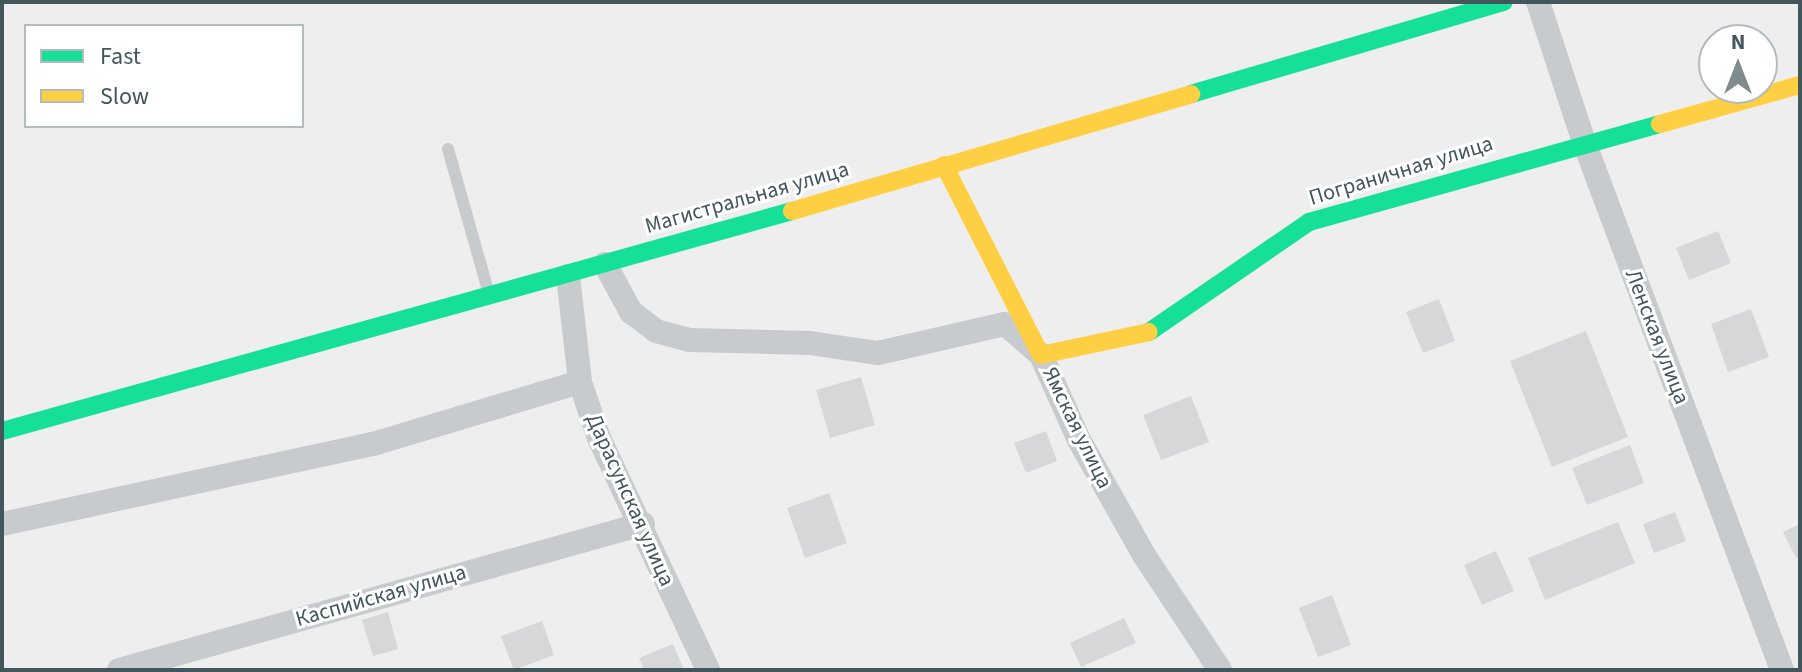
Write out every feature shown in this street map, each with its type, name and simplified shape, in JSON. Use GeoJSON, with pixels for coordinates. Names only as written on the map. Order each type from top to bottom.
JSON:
{"type":"FeatureCollection","features":[{"type":"Feature","properties":{"kind":"main road","name":"Магистральная улица"},"geometry":{"type":"LineString","coordinates":[[2,431],[568,276],[1504,2]]}},
{"type":"Feature","properties":{"kind":"main road","name":"Пограничная улица"},"geometry":{"type":"LineString","coordinates":[[1041,355],[1148,332],[1309,222],[1584,142],[1800,85]]}},
{"type":"Feature","properties":{"kind":"main road"},"geometry":{"type":"LineString","coordinates":[[944,165],[1041,355]]}},
{"type":"Feature","properties":{"kind":"street","name":"Ленская улица"},"geometry":{"type":"LineString","coordinates":[[1538,2],[1584,142],[1782,670]]}},
{"type":"Feature","properties":{"kind":"street","name":"Ямская улица"},"geometry":{"type":"LineString","coordinates":[[605,264],[631,312],[656,331],[690,340],[810,343],[878,353],[1005,324],[1041,355],[1079,440],[1129,530],[1220,670]]}},
{"type":"Feature","properties":{"kind":"street","name":"Дарасунская улица"},"geometry":{"type":"LineString","coordinates":[[568,276],[580,382],[599,438],[643,524],[708,670]]}},
{"type":"Feature","properties":{"kind":"street"},"geometry":{"type":"LineString","coordinates":[[2,524],[373,444],[580,382]]}},
{"type":"Feature","properties":{"kind":"street","name":"Каспийская улица"},"geometry":{"type":"LineString","coordinates":[[119,670],[643,524]]}},
{"type":"Feature","properties":{"kind":"lane"},"geometry":{"type":"LineString","coordinates":[[448,149],[490,297]]}},
{"type":"Feature","properties":{"kind":"building"},"geometry":{"type":"Polygon","coordinates":[[[1718,231],[1731,263],[1689,280],[1676,248],[1718,231]]]}},
{"type":"Feature","properties":{"kind":"building"},"geometry":{"type":"Polygon","coordinates":[[[1439,299],[1455,341],[1423,353],[1406,312],[1439,299]]]}},
{"type":"Feature","properties":{"kind":"building"},"geometry":{"type":"Polygon","coordinates":[[[1751,309],[1769,357],[1728,372],[1711,324],[1751,309]]]}},
{"type":"Feature","properties":{"kind":"building"},"geometry":{"type":"Polygon","coordinates":[[[1586,331],[1628,437],[1552,467],[1510,361],[1586,331]]]}},
{"type":"Feature","properties":{"kind":"building"},"geometry":{"type":"Polygon","coordinates":[[[861,377],[875,425],[830,438],[816,390],[861,377]]]}},
{"type":"Feature","properties":{"kind":"building"},"geometry":{"type":"Polygon","coordinates":[[[1191,396],[1209,442],[1161,460],[1143,415],[1191,396]]]}},
{"type":"Feature","properties":{"kind":"building"},"geometry":{"type":"Polygon","coordinates":[[[1046,431],[1057,461],[1026,473],[1014,443],[1046,431]]]}},
{"type":"Feature","properties":{"kind":"building"},"geometry":{"type":"Polygon","coordinates":[[[1630,445],[1644,483],[1587,505],[1572,468],[1630,445]]]}},
{"type":"Feature","properties":{"kind":"building"},"geometry":{"type":"Polygon","coordinates":[[[829,493],[847,543],[805,558],[787,508],[829,493]]]}},
{"type":"Feature","properties":{"kind":"building"},"geometry":{"type":"Polygon","coordinates":[[[1675,512],[1686,541],[1654,553],[1643,524],[1675,512]]]}},
{"type":"Feature","properties":{"kind":"building"},"geometry":{"type":"Polygon","coordinates":[[[1618,522],[1635,563],[1545,600],[1528,558],[1618,522]]]}},
{"type":"Feature","properties":{"kind":"building"},"geometry":{"type":"Polygon","coordinates":[[[1800,524],[1800,556],[1796,558],[1783,532],[1800,524]]]}},
{"type":"Feature","properties":{"kind":"building"},"geometry":{"type":"Polygon","coordinates":[[[1496,551],[1514,591],[1482,605],[1464,565],[1496,551]]]}},
{"type":"Feature","properties":{"kind":"building"},"geometry":{"type":"Polygon","coordinates":[[[1332,595],[1351,645],[1318,657],[1299,608],[1332,595]]]}},
{"type":"Feature","properties":{"kind":"building"},"geometry":{"type":"Polygon","coordinates":[[[388,612],[398,649],[373,656],[362,620],[388,612]]]}},
{"type":"Feature","properties":{"kind":"building"},"geometry":{"type":"Polygon","coordinates":[[[1124,618],[1136,643],[1081,667],[1070,643],[1124,618]]]}},
{"type":"Feature","properties":{"kind":"building"},"geometry":{"type":"Polygon","coordinates":[[[542,621],[554,655],[514,670],[501,636],[542,621]]]}},
{"type":"Feature","properties":{"kind":"building"},"geometry":{"type":"Polygon","coordinates":[[[673,644],[684,670],[644,670],[639,658],[673,644]]]}},
{"type":"Feature","properties":{"kind":"traffic: fast"},"geometry":{"type":"LineString","coordinates":[[1191,94],[1504,2]]}},
{"type":"Feature","properties":{"kind":"traffic: fast"},"geometry":{"type":"LineString","coordinates":[[1149,332],[1309,222],[1660,124]]}},
{"type":"Feature","properties":{"kind":"traffic: fast"},"geometry":{"type":"LineString","coordinates":[[2,431],[792,211]]}},
{"type":"Feature","properties":{"kind":"traffic: slow"},"geometry":{"type":"LineString","coordinates":[[1660,124],[1800,85]]}},
{"type":"Feature","properties":{"kind":"traffic: slow"},"geometry":{"type":"LineString","coordinates":[[792,211],[1191,94]]}},
{"type":"Feature","properties":{"kind":"traffic: slow"},"geometry":{"type":"LineString","coordinates":[[944,165],[1041,355],[1149,332]]}}]}
